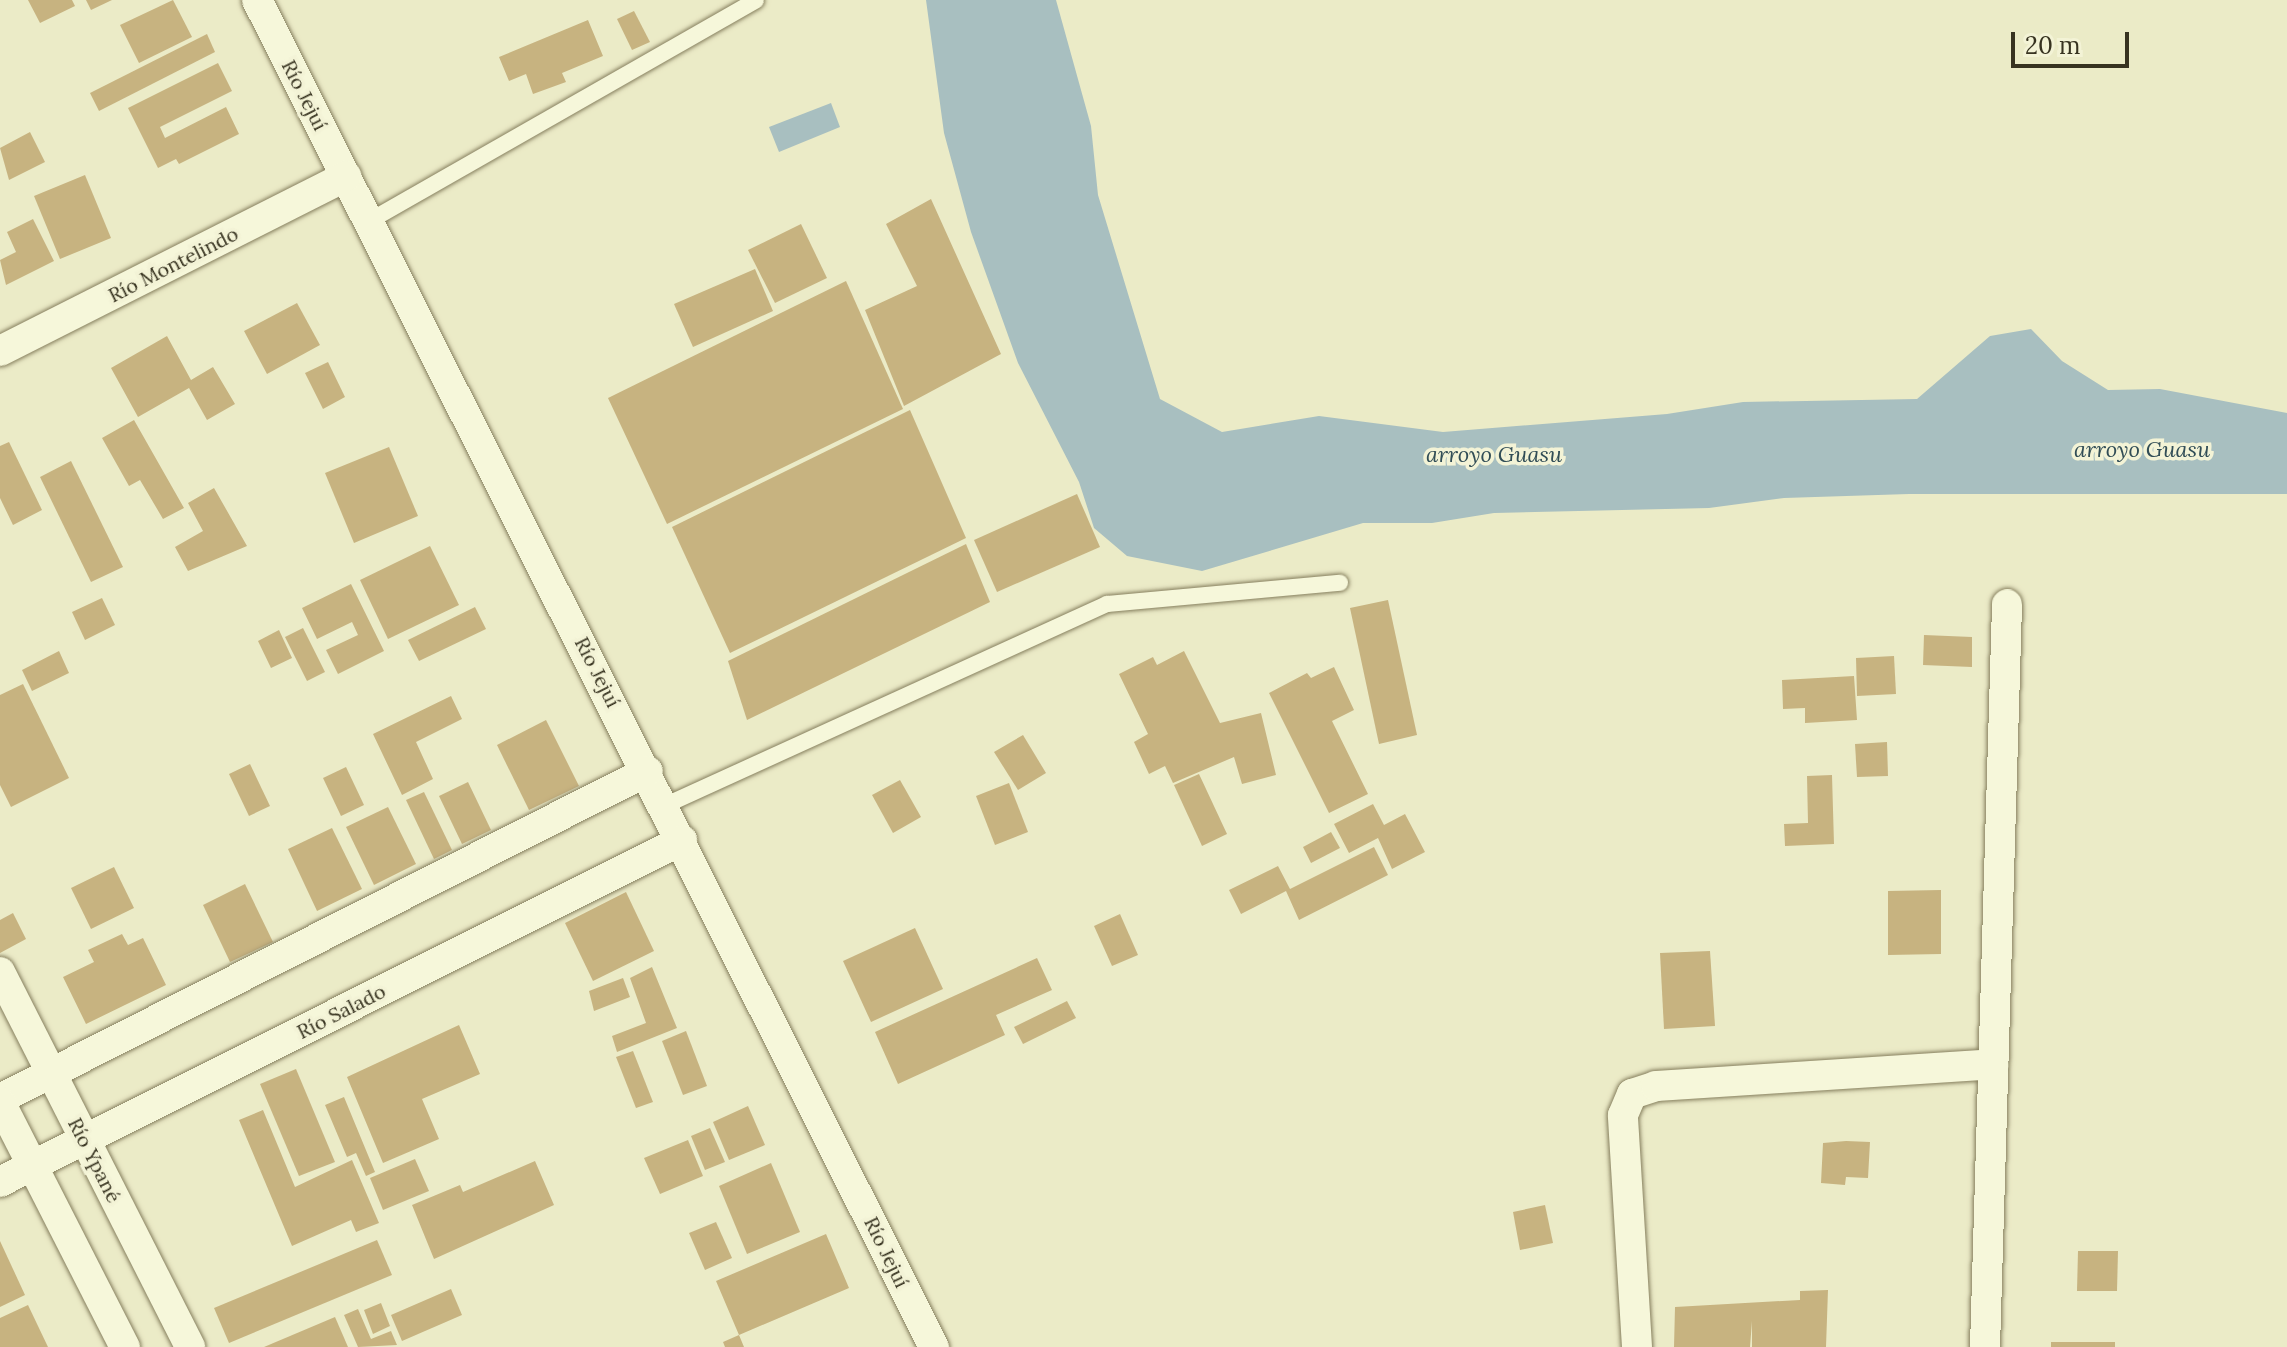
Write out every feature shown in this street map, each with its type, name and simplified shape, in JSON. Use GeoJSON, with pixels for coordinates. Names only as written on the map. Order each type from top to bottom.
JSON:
{"type":"FeatureCollection","features":[{"type":"Feature","properties":{"kind":"street","name":"Río Jejuí"},"geometry":{"type":"LineString","coordinates":[[257,0],[666,805],[934,1347]]}},
{"type":"Feature","properties":{"kind":"street","name":"Río Montelindo"},"geometry":{"type":"LineString","coordinates":[[0,351],[346,176]]}},
{"type":"Feature","properties":{"kind":"street"},"geometry":{"type":"LineString","coordinates":[[1985,1347],[2007,604]]}},
{"type":"Feature","properties":{"kind":"street"},"geometry":{"type":"LineString","coordinates":[[125,1347],[0,1100],[648,771]]}},
{"type":"Feature","properties":{"kind":"street","name":"Río Salado"},"geometry":{"type":"LineString","coordinates":[[0,1182],[682,840]]}},
{"type":"Feature","properties":{"kind":"street","name":"Río Ypané"},"geometry":{"type":"LineString","coordinates":[[0,972],[190,1347]]}},
{"type":"Feature","properties":{"kind":"street"},"geometry":{"type":"LineString","coordinates":[[1637,1347],[1623,1115],[1632,1094],[1656,1086],[1993,1064]]}},
{"type":"Feature","properties":{"kind":"lane"},"geometry":{"type":"LineString","coordinates":[[371,220],[756,0]]}},
{"type":"Feature","properties":{"kind":"lane"},"geometry":{"type":"LineString","coordinates":[[666,805],[1107,604],[1340,583]]}},
{"type":"Feature","properties":{"kind":"water","name":"arroyo Guasu"},"geometry":{"type":"Polygon","coordinates":[[[926,0],[1056,0],[1091,126],[1098,195],[1160,399],[1222,432],[1319,416],[1443,432],[1667,414],[1743,402],[1917,399],[1990,336],[2031,329],[2062,361],[2108,390],[2160,389],[2287,413],[2287,494],[1909,494],[1784,498],[1709,508],[1494,513],[1432,523],[1363,523],[1202,571],[1127,556],[1094,528],[1079,482],[1018,363],[971,232],[944,133],[926,0]]]}},
{"type":"Feature","properties":{"kind":"water"},"geometry":{"type":"Polygon","coordinates":[[[831,103],[840,127],[779,152],[769,127],[831,103]]]}},
{"type":"Feature","properties":{"kind":"building"},"geometry":{"type":"Polygon","coordinates":[[[28,0],[72,0],[75,6],[40,23],[28,0]]]}},
{"type":"Feature","properties":{"kind":"building"},"geometry":{"type":"Polygon","coordinates":[[[86,0],[112,0],[91,10],[86,0]]]}},
{"type":"Feature","properties":{"kind":"building"},"geometry":{"type":"Polygon","coordinates":[[[173,0],[192,37],[139,63],[120,25],[173,0]]]}},
{"type":"Feature","properties":{"kind":"building"},"geometry":{"type":"Polygon","coordinates":[[[634,11],[650,42],[632,50],[617,19],[634,11]]]}},
{"type":"Feature","properties":{"kind":"building"},"geometry":{"type":"Polygon","coordinates":[[[588,20],[603,56],[562,73],[566,82],[533,94],[526,74],[509,81],[499,57],[588,20]]]}},
{"type":"Feature","properties":{"kind":"building"},"geometry":{"type":"Polygon","coordinates":[[[207,34],[215,52],[99,111],[90,93],[207,34]]]}},
{"type":"Feature","properties":{"kind":"building"},"geometry":{"type":"Polygon","coordinates":[[[218,63],[232,91],[160,127],[165,138],[226,107],[239,134],[179,164],[176,159],[158,168],[128,108],[218,63]]]}},
{"type":"Feature","properties":{"kind":"building"},"geometry":{"type":"Polygon","coordinates":[[[30,132],[45,162],[9,180],[0,148],[30,132]]]}},
{"type":"Feature","properties":{"kind":"building"},"geometry":{"type":"Polygon","coordinates":[[[85,175],[111,238],[60,259],[34,196],[85,175]]]}},
{"type":"Feature","properties":{"kind":"building"},"geometry":{"type":"Polygon","coordinates":[[[931,199],[1001,354],[904,406],[865,310],[917,286],[886,224],[931,199]]]}},
{"type":"Feature","properties":{"kind":"building"},"geometry":{"type":"Polygon","coordinates":[[[33,219],[54,261],[6,285],[0,260],[16,252],[7,232],[33,219]]]}},
{"type":"Feature","properties":{"kind":"building"},"geometry":{"type":"Polygon","coordinates":[[[801,224],[827,278],[775,303],[748,250],[801,224]]]}},
{"type":"Feature","properties":{"kind":"building"},"geometry":{"type":"Polygon","coordinates":[[[755,269],[773,311],[693,347],[674,304],[755,269]]]}},
{"type":"Feature","properties":{"kind":"building"},"geometry":{"type":"Polygon","coordinates":[[[846,281],[903,409],[667,524],[608,398],[846,281]]]}},
{"type":"Feature","properties":{"kind":"building"},"geometry":{"type":"Polygon","coordinates":[[[297,303],[320,345],[267,374],[244,331],[297,303]]]}},
{"type":"Feature","properties":{"kind":"building"},"geometry":{"type":"Polygon","coordinates":[[[167,336],[191,380],[213,367],[235,404],[207,420],[189,388],[138,417],[111,368],[167,336]]]}},
{"type":"Feature","properties":{"kind":"building"},"geometry":{"type":"Polygon","coordinates":[[[328,362],[345,397],[323,409],[305,373],[328,362]]]}},
{"type":"Feature","properties":{"kind":"building"},"geometry":{"type":"Polygon","coordinates":[[[910,410],[966,538],[730,653],[672,527],[910,410]]]}},
{"type":"Feature","properties":{"kind":"building"},"geometry":{"type":"Polygon","coordinates":[[[134,420],[184,508],[163,519],[140,480],[129,486],[102,438],[134,420]]]}},
{"type":"Feature","properties":{"kind":"building"},"geometry":{"type":"Polygon","coordinates":[[[9,442],[42,510],[13,525],[0,498],[0,446],[9,442]]]}},
{"type":"Feature","properties":{"kind":"building"},"geometry":{"type":"Polygon","coordinates":[[[389,447],[418,516],[354,543],[325,473],[389,447]]]}},
{"type":"Feature","properties":{"kind":"building"},"geometry":{"type":"Polygon","coordinates":[[[71,461],[123,567],[91,582],[40,477],[71,461]]]}},
{"type":"Feature","properties":{"kind":"building"},"geometry":{"type":"Polygon","coordinates":[[[214,488],[247,546],[188,571],[175,547],[203,531],[188,503],[214,488]]]}},
{"type":"Feature","properties":{"kind":"building"},"geometry":{"type":"Polygon","coordinates":[[[1077,494],[1100,547],[997,592],[974,540],[1077,494]]]}},
{"type":"Feature","properties":{"kind":"building"},"geometry":{"type":"Polygon","coordinates":[[[966,544],[990,602],[747,720],[728,661],[966,544]]]}},
{"type":"Feature","properties":{"kind":"building"},"geometry":{"type":"Polygon","coordinates":[[[430,546],[459,605],[388,639],[360,580],[430,546]]]}},
{"type":"Feature","properties":{"kind":"building"},"geometry":{"type":"Polygon","coordinates":[[[351,584],[384,651],[338,674],[326,650],[358,635],[352,622],[317,639],[302,608],[351,584]]]}},
{"type":"Feature","properties":{"kind":"building"},"geometry":{"type":"Polygon","coordinates":[[[102,598],[115,625],[85,640],[72,612],[102,598]]]}},
{"type":"Feature","properties":{"kind":"building"},"geometry":{"type":"Polygon","coordinates":[[[1388,600],[1417,735],[1379,744],[1350,608],[1388,600]]]}},
{"type":"Feature","properties":{"kind":"building"},"geometry":{"type":"Polygon","coordinates":[[[475,607],[486,629],[419,661],[408,640],[475,607]]]}},
{"type":"Feature","properties":{"kind":"building"},"geometry":{"type":"Polygon","coordinates":[[[303,628],[325,672],[307,681],[285,637],[303,628]]]}},
{"type":"Feature","properties":{"kind":"building"},"geometry":{"type":"Polygon","coordinates":[[[279,630],[292,658],[271,668],[258,641],[279,630]]]}},
{"type":"Feature","properties":{"kind":"building"},"geometry":{"type":"Polygon","coordinates":[[[1924,635],[1972,637],[1972,667],[1923,665],[1924,635]]]}},
{"type":"Feature","properties":{"kind":"building"},"geometry":{"type":"Polygon","coordinates":[[[59,651],[69,673],[32,691],[22,670],[59,651]]]}},
{"type":"Feature","properties":{"kind":"building"},"geometry":{"type":"Polygon","coordinates":[[[1184,651],[1220,723],[1261,713],[1276,775],[1242,784],[1234,757],[1173,783],[1165,766],[1149,774],[1134,742],[1148,734],[1119,674],[1153,657],[1157,665],[1184,651]]]}},
{"type":"Feature","properties":{"kind":"building"},"geometry":{"type":"Polygon","coordinates":[[[1894,656],[1896,694],[1857,696],[1856,658],[1894,656]]]}},
{"type":"Feature","properties":{"kind":"building"},"geometry":{"type":"Polygon","coordinates":[[[1334,667],[1354,710],[1332,721],[1368,794],[1329,813],[1269,693],[1307,673],[1311,678],[1334,667]]]}},
{"type":"Feature","properties":{"kind":"building"},"geometry":{"type":"Polygon","coordinates":[[[1854,676],[1857,720],[1805,723],[1805,708],[1783,709],[1782,680],[1854,676]]]}},
{"type":"Feature","properties":{"kind":"building"},"geometry":{"type":"Polygon","coordinates":[[[23,684],[69,778],[11,807],[0,785],[0,695],[23,684]]]}},
{"type":"Feature","properties":{"kind":"building"},"geometry":{"type":"Polygon","coordinates":[[[451,696],[462,719],[416,742],[433,779],[402,795],[373,734],[451,696]]]}},
{"type":"Feature","properties":{"kind":"building"},"geometry":{"type":"Polygon","coordinates":[[[546,720],[579,786],[529,810],[497,745],[546,720]]]}},
{"type":"Feature","properties":{"kind":"building"},"geometry":{"type":"Polygon","coordinates":[[[1023,735],[1046,773],[1018,790],[994,752],[1023,735]]]}},
{"type":"Feature","properties":{"kind":"building"},"geometry":{"type":"Polygon","coordinates":[[[1887,742],[1888,776],[1857,777],[1855,744],[1887,742]]]}},
{"type":"Feature","properties":{"kind":"building"},"geometry":{"type":"Polygon","coordinates":[[[250,764],[270,806],[249,816],[229,774],[250,764]]]}},
{"type":"Feature","properties":{"kind":"building"},"geometry":{"type":"Polygon","coordinates":[[[346,767],[364,805],[341,816],[323,778],[346,767]]]}},
{"type":"Feature","properties":{"kind":"building"},"geometry":{"type":"Polygon","coordinates":[[[1199,774],[1227,834],[1202,846],[1174,785],[1199,774]]]}},
{"type":"Feature","properties":{"kind":"building"},"geometry":{"type":"Polygon","coordinates":[[[1832,775],[1834,844],[1785,846],[1784,824],[1808,823],[1807,776],[1832,775]]]}},
{"type":"Feature","properties":{"kind":"building"},"geometry":{"type":"Polygon","coordinates":[[[900,780],[921,817],[893,833],[872,795],[900,780]]]}},
{"type":"Feature","properties":{"kind":"building"},"geometry":{"type":"Polygon","coordinates":[[[468,782],[491,830],[462,844],[439,796],[468,782]]]}},
{"type":"Feature","properties":{"kind":"building"},"geometry":{"type":"Polygon","coordinates":[[[1009,783],[1028,832],[995,845],[976,796],[1009,783]]]}},
{"type":"Feature","properties":{"kind":"building"},"geometry":{"type":"Polygon","coordinates":[[[424,792],[452,850],[434,859],[406,800],[424,792]]]}},
{"type":"Feature","properties":{"kind":"building"},"geometry":{"type":"Polygon","coordinates":[[[1373,804],[1384,825],[1405,814],[1425,852],[1392,869],[1378,838],[1349,853],[1334,824],[1373,804]]]}},
{"type":"Feature","properties":{"kind":"building"},"geometry":{"type":"Polygon","coordinates":[[[388,807],[416,864],[374,885],[346,827],[388,807]]]}},
{"type":"Feature","properties":{"kind":"building"},"geometry":{"type":"Polygon","coordinates":[[[332,828],[362,889],[317,911],[288,849],[332,828]]]}},
{"type":"Feature","properties":{"kind":"building"},"geometry":{"type":"Polygon","coordinates":[[[1331,832],[1340,848],[1311,863],[1303,847],[1331,832]]]}},
{"type":"Feature","properties":{"kind":"building"},"geometry":{"type":"Polygon","coordinates":[[[1374,847],[1388,875],[1299,920],[1286,891],[1241,914],[1229,890],[1278,866],[1290,889],[1374,847]]]}},
{"type":"Feature","properties":{"kind":"building"},"geometry":{"type":"Polygon","coordinates":[[[114,867],[134,908],[91,929],[71,888],[114,867]]]}},
{"type":"Feature","properties":{"kind":"building"},"geometry":{"type":"Polygon","coordinates":[[[245,884],[273,942],[230,962],[203,905],[245,884]]]}},
{"type":"Feature","properties":{"kind":"building"},"geometry":{"type":"Polygon","coordinates":[[[1941,890],[1941,954],[1888,955],[1888,891],[1941,890]]]}},
{"type":"Feature","properties":{"kind":"building"},"geometry":{"type":"Polygon","coordinates":[[[626,892],[654,951],[593,981],[565,923],[626,892]]]}},
{"type":"Feature","properties":{"kind":"building"},"geometry":{"type":"Polygon","coordinates":[[[13,913],[26,939],[0,953],[0,920],[13,913]]]}},
{"type":"Feature","properties":{"kind":"building"},"geometry":{"type":"Polygon","coordinates":[[[1120,914],[1138,955],[1112,966],[1094,926],[1120,914]]]}},
{"type":"Feature","properties":{"kind":"building"},"geometry":{"type":"Polygon","coordinates":[[[915,928],[943,989],[871,1022],[843,961],[915,928]]]}},
{"type":"Feature","properties":{"kind":"building"},"geometry":{"type":"Polygon","coordinates":[[[122,934],[128,945],[143,938],[166,985],[86,1024],[63,977],[94,962],[88,950],[122,934]]]}},
{"type":"Feature","properties":{"kind":"building"},"geometry":{"type":"Polygon","coordinates":[[[1710,951],[1715,1026],[1664,1029],[1660,953],[1710,951]]]}},
{"type":"Feature","properties":{"kind":"building"},"geometry":{"type":"Polygon","coordinates":[[[1037,958],[1052,990],[996,1015],[1005,1035],[898,1084],[875,1032],[1037,958]]]}},
{"type":"Feature","properties":{"kind":"building"},"geometry":{"type":"Polygon","coordinates":[[[652,967],[677,1028],[617,1052],[612,1036],[646,1023],[630,978],[652,967]]]}},
{"type":"Feature","properties":{"kind":"building"},"geometry":{"type":"Polygon","coordinates":[[[623,978],[630,997],[594,1011],[589,991],[623,978]]]}},
{"type":"Feature","properties":{"kind":"building"},"geometry":{"type":"Polygon","coordinates":[[[1067,1001],[1076,1018],[1023,1044],[1014,1027],[1067,1001]]]}},
{"type":"Feature","properties":{"kind":"building"},"geometry":{"type":"Polygon","coordinates":[[[459,1025],[480,1074],[422,1099],[439,1139],[383,1163],[347,1077],[459,1025]]]}},
{"type":"Feature","properties":{"kind":"building"},"geometry":{"type":"Polygon","coordinates":[[[686,1031],[707,1086],[683,1095],[662,1041],[686,1031]]]}},
{"type":"Feature","properties":{"kind":"building"},"geometry":{"type":"Polygon","coordinates":[[[633,1051],[653,1102],[636,1108],[616,1057],[633,1051]]]}},
{"type":"Feature","properties":{"kind":"building"},"geometry":{"type":"Polygon","coordinates":[[[296,1069],[335,1162],[299,1176],[260,1084],[296,1069]]]}},
{"type":"Feature","properties":{"kind":"building"},"geometry":{"type":"Polygon","coordinates":[[[344,1097],[375,1172],[366,1176],[356,1153],[347,1157],[325,1105],[344,1097]]]}},
{"type":"Feature","properties":{"kind":"building"},"geometry":{"type":"Polygon","coordinates":[[[748,1106],[765,1145],[729,1160],[713,1122],[748,1106]]]}},
{"type":"Feature","properties":{"kind":"building"},"geometry":{"type":"Polygon","coordinates":[[[263,1110],[295,1187],[352,1160],[379,1223],[356,1232],[351,1220],[292,1246],[239,1120],[263,1110]]]}},
{"type":"Feature","properties":{"kind":"building"},"geometry":{"type":"Polygon","coordinates":[[[710,1128],[725,1162],[705,1170],[691,1136],[710,1128]]]}},
{"type":"Feature","properties":{"kind":"building"},"geometry":{"type":"Polygon","coordinates":[[[688,1140],[703,1176],[660,1194],[644,1158],[688,1140]]]}},
{"type":"Feature","properties":{"kind":"building"},"geometry":{"type":"Polygon","coordinates":[[[1870,1142],[1868,1178],[1846,1177],[1845,1185],[1821,1183],[1823,1143],[1870,1142]]]}},
{"type":"Feature","properties":{"kind":"building"},"geometry":{"type":"Polygon","coordinates":[[[415,1159],[429,1191],[383,1210],[370,1178],[415,1159]]]}},
{"type":"Feature","properties":{"kind":"building"},"geometry":{"type":"Polygon","coordinates":[[[535,1161],[554,1205],[434,1259],[412,1205],[460,1185],[463,1192],[535,1161]]]}},
{"type":"Feature","properties":{"kind":"building"},"geometry":{"type":"Polygon","coordinates":[[[771,1163],[800,1232],[747,1254],[719,1186],[771,1163]]]}},
{"type":"Feature","properties":{"kind":"building"},"geometry":{"type":"Polygon","coordinates":[[[1545,1205],[1553,1243],[1520,1250],[1513,1212],[1545,1205]]]}},
{"type":"Feature","properties":{"kind":"building"},"geometry":{"type":"Polygon","coordinates":[[[716,1222],[732,1258],[705,1270],[689,1233],[716,1222]]]}},
{"type":"Feature","properties":{"kind":"building"},"geometry":{"type":"Polygon","coordinates":[[[826,1234],[849,1288],[739,1335],[716,1281],[826,1234]]]}},
{"type":"Feature","properties":{"kind":"building"},"geometry":{"type":"Polygon","coordinates":[[[377,1240],[392,1275],[229,1343],[214,1308],[377,1240]]]}},
{"type":"Feature","properties":{"kind":"building"},"geometry":{"type":"Polygon","coordinates":[[[0,1241],[25,1295],[0,1307],[0,1241]]]}},
{"type":"Feature","properties":{"kind":"building"},"geometry":{"type":"Polygon","coordinates":[[[2078,1251],[2118,1251],[2117,1291],[2077,1291],[2078,1251]]]}},
{"type":"Feature","properties":{"kind":"building"},"geometry":{"type":"Polygon","coordinates":[[[451,1289],[462,1315],[402,1341],[391,1315],[451,1289]]]}},
{"type":"Feature","properties":{"kind":"building"},"geometry":{"type":"Polygon","coordinates":[[[1828,1290],[1826,1347],[1752,1347],[1752,1321],[1750,1347],[1674,1347],[1675,1307],[1800,1300],[1800,1291],[1828,1290]]]}},
{"type":"Feature","properties":{"kind":"building"},"geometry":{"type":"Polygon","coordinates":[[[381,1303],[390,1326],[373,1334],[364,1310],[381,1303]]]}},
{"type":"Feature","properties":{"kind":"building"},"geometry":{"type":"Polygon","coordinates":[[[28,1305],[48,1347],[0,1347],[0,1318],[28,1305]]]}},
{"type":"Feature","properties":{"kind":"building"},"geometry":{"type":"Polygon","coordinates":[[[358,1309],[371,1339],[391,1331],[397,1345],[358,1347],[344,1315],[358,1309]]]}},
{"type":"Feature","properties":{"kind":"building"},"geometry":{"type":"Polygon","coordinates":[[[335,1317],[348,1347],[264,1347],[335,1317]]]}},
{"type":"Feature","properties":{"kind":"building"},"geometry":{"type":"Polygon","coordinates":[[[739,1335],[744,1347],[725,1347],[723,1342],[739,1335]]]}},
{"type":"Feature","properties":{"kind":"building"},"geometry":{"type":"Polygon","coordinates":[[[2051,1342],[2115,1342],[2115,1347],[2051,1347],[2051,1342]]]}}]}
